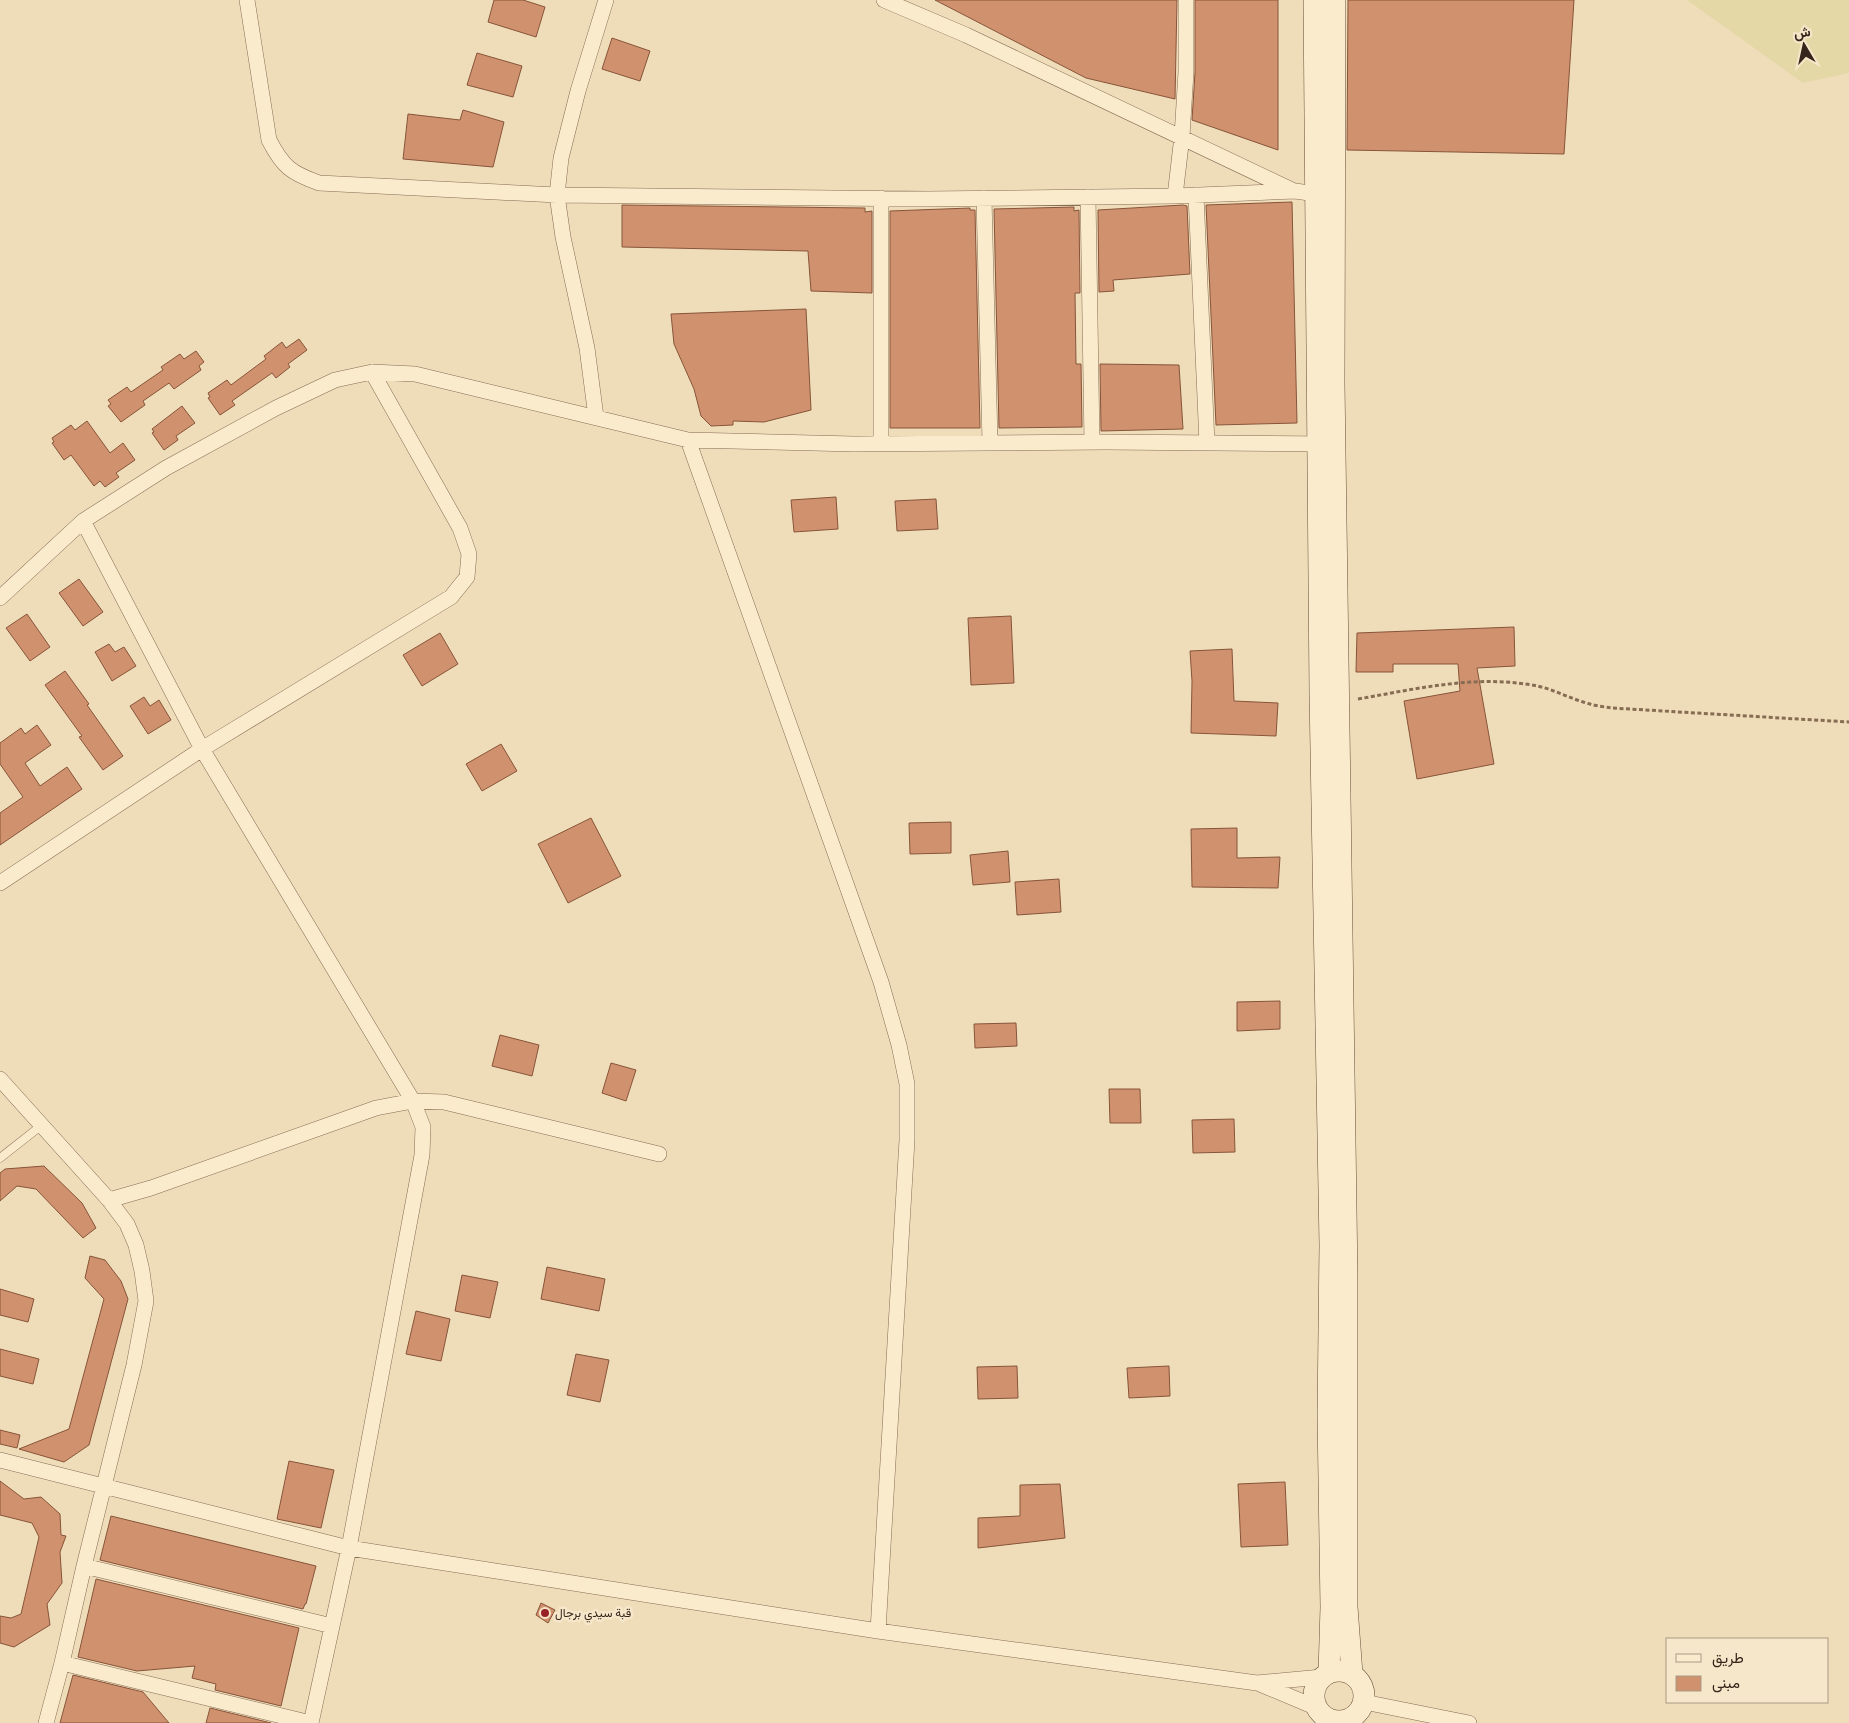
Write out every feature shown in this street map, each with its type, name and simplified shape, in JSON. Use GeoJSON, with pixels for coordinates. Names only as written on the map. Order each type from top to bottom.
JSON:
{"type":"FeatureCollection","features":[{"type":"Feature","properties":{"kind":"main road"},"geometry":{"type":"LineString","coordinates":[[1314,0],[1325,196],[1330,1245],[1328,1415],[1331,1608],[1325,1675]]}},
{"type":"Feature","properties":{"kind":"main road"},"geometry":{"type":"LineString","coordinates":[[1325,196],[1336,0]]}},
{"type":"Feature","properties":{"kind":"main road"},"geometry":{"type":"LineString","coordinates":[[1326,444],[1339,703],[1347,1279],[1347,1607],[1352,1674]]}},
{"type":"Feature","properties":{"kind":"main road"},"geometry":{"type":"LineString","coordinates":[[1336,1671],[1352,1674],[1362,1686],[1364,1702],[1356,1716],[1349,1721],[1333,1722],[1318,1714],[1313,1701],[1315,1688],[1325,1675],[1336,1671]]}},
{"type":"Feature","properties":{"kind":"street"},"geometry":{"type":"LineString","coordinates":[[247,0],[269,140],[279,160],[298,175],[320,183],[557,195],[984,198],[1196,196],[1295,191],[1325,196]]}},
{"type":"Feature","properties":{"kind":"street"},"geometry":{"type":"LineString","coordinates":[[596,417],[587,348],[563,237],[557,195],[561,158],[578,91],[606,0]]}},
{"type":"Feature","properties":{"kind":"street"},"geometry":{"type":"LineString","coordinates":[[884,0],[966,35],[1295,191]]}},
{"type":"Feature","properties":{"kind":"street"},"geometry":{"type":"LineString","coordinates":[[1175,196],[1182,136],[1186,72],[1186,0]]}},
{"type":"Feature","properties":{"kind":"street"},"geometry":{"type":"LineString","coordinates":[[1196,196],[1207,443]]}},
{"type":"Feature","properties":{"kind":"street"},"geometry":{"type":"LineString","coordinates":[[1088,197],[1092,442]]}},
{"type":"Feature","properties":{"kind":"street"},"geometry":{"type":"LineString","coordinates":[[881,198],[881,444]]}},
{"type":"Feature","properties":{"kind":"street"},"geometry":{"type":"LineString","coordinates":[[984,198],[990,443]]}},
{"type":"Feature","properties":{"kind":"street"},"geometry":{"type":"LineString","coordinates":[[0,883],[202,749],[451,597],[467,577],[469,554],[460,528],[372,372]]}},
{"type":"Feature","properties":{"kind":"street"},"geometry":{"type":"LineString","coordinates":[[0,598],[84,521],[166,468],[276,408],[335,380],[372,372],[415,374],[688,440],[881,444],[1092,442],[1326,444]]}},
{"type":"Feature","properties":{"kind":"street"},"geometry":{"type":"LineString","coordinates":[[688,440],[881,982],[900,1046],[907,1084],[907,1140],[878,1632]]}},
{"type":"Feature","properties":{"kind":"street"},"geometry":{"type":"LineString","coordinates":[[62,1663],[311,1723],[349,1548],[422,1155],[423,1128],[413,1101],[202,749],[84,521]]}},
{"type":"Feature","properties":{"kind":"street"},"geometry":{"type":"LineString","coordinates":[[0,1079],[109,1200],[127,1224],[136,1245],[146,1300],[134,1364],[46,1723]]}},
{"type":"Feature","properties":{"kind":"street"},"geometry":{"type":"LineString","coordinates":[[109,1200],[151,1188],[376,1108],[413,1101],[444,1102],[659,1154]]}},
{"type":"Feature","properties":{"kind":"street"},"geometry":{"type":"LineString","coordinates":[[0,1460],[349,1548],[878,1632],[1256,1683],[1325,1675]]}},
{"type":"Feature","properties":{"kind":"street"},"geometry":{"type":"LineString","coordinates":[[84,1566],[332,1626]]}},
{"type":"Feature","properties":{"kind":"street"},"geometry":{"type":"LineString","coordinates":[[1256,1683],[1318,1714]]}},
{"type":"Feature","properties":{"kind":"street"},"geometry":{"type":"LineString","coordinates":[[1364,1702],[1469,1723]]}},
{"type":"Feature","properties":{"kind":"lane"},"geometry":{"type":"LineString","coordinates":[[0,1158],[42,1125]]}},
{"type":"Feature","properties":{"kind":"path"},"geometry":{"type":"LineString","coordinates":[[1339,703],[1455,683],[1474,681],[1516,682],[1535,685],[1590,704],[1612,708],[1849,722]]}},
{"type":"Feature","properties":{"kind":"shaded area"},"geometry":{"type":"Polygon","coordinates":[[[1687,0],[1849,0],[1849,73],[1803,83],[1687,0]]]}},
{"type":"Feature","properties":{"kind":"building"},"geometry":{"type":"Polygon","coordinates":[[[494,0],[523,0],[545,7],[536,37],[488,22],[494,0]]]}},
{"type":"Feature","properties":{"kind":"building"},"geometry":{"type":"Polygon","coordinates":[[[935,0],[1177,0],[1175,99],[1086,78],[935,0]]]}},
{"type":"Feature","properties":{"kind":"building"},"geometry":{"type":"Polygon","coordinates":[[[1195,0],[1278,0],[1278,150],[1192,120],[1195,73],[1195,0]]]}},
{"type":"Feature","properties":{"kind":"building"},"geometry":{"type":"Polygon","coordinates":[[[1348,0],[1574,0],[1564,154],[1347,150],[1348,0]]]}},
{"type":"Feature","properties":{"kind":"building"},"geometry":{"type":"Polygon","coordinates":[[[612,38],[650,51],[640,81],[602,69],[612,38]]]}},
{"type":"Feature","properties":{"kind":"building"},"geometry":{"type":"Polygon","coordinates":[[[477,53],[522,66],[513,97],[467,85],[477,53]]]}},
{"type":"Feature","properties":{"kind":"building"},"geometry":{"type":"Polygon","coordinates":[[[463,110],[504,122],[493,167],[403,159],[408,114],[460,120],[463,110]]]}},
{"type":"Feature","properties":{"kind":"building"},"geometry":{"type":"Polygon","coordinates":[[[1292,202],[1297,423],[1216,425],[1206,205],[1292,202]]]}},
{"type":"Feature","properties":{"kind":"building"},"geometry":{"type":"Polygon","coordinates":[[[622,205],[865,208],[865,212],[872,211],[872,293],[811,291],[808,251],[622,247],[622,205]]]}},
{"type":"Feature","properties":{"kind":"building"},"geometry":{"type":"Polygon","coordinates":[[[1187,206],[1190,274],[1113,280],[1114,291],[1099,292],[1098,210],[1187,206]]]}},
{"type":"Feature","properties":{"kind":"building"},"geometry":{"type":"Polygon","coordinates":[[[1074,207],[1074,211],[1079,210],[1080,293],[1075,293],[1076,364],[1081,364],[1082,427],[999,428],[994,209],[1074,207]]]}},
{"type":"Feature","properties":{"kind":"building"},"geometry":{"type":"Polygon","coordinates":[[[970,208],[970,210],[975,210],[980,428],[890,428],[890,211],[970,208]]]}},
{"type":"Feature","properties":{"kind":"building"},"geometry":{"type":"Polygon","coordinates":[[[806,309],[811,410],[764,422],[733,421],[733,425],[711,426],[701,416],[694,389],[674,344],[671,314],[806,309]]]}},
{"type":"Feature","properties":{"kind":"building"},"geometry":{"type":"Polygon","coordinates":[[[299,339],[307,350],[288,364],[290,367],[276,378],[272,373],[232,401],[235,405],[220,415],[208,398],[210,397],[208,393],[227,380],[231,385],[266,359],[264,356],[282,342],[286,348],[299,339]]]}},
{"type":"Feature","properties":{"kind":"building"},"geometry":{"type":"Polygon","coordinates":[[[196,351],[204,362],[199,366],[201,370],[174,389],[169,383],[143,401],[145,405],[121,422],[108,406],[111,404],[108,400],[127,387],[131,392],[163,370],[161,367],[180,354],[184,359],[196,351]]]}},
{"type":"Feature","properties":{"kind":"building"},"geometry":{"type":"Polygon","coordinates":[[[1100,364],[1179,365],[1183,429],[1101,431],[1100,364]]]}},
{"type":"Feature","properties":{"kind":"building"},"geometry":{"type":"Polygon","coordinates":[[[182,406],[195,423],[176,436],[178,440],[164,450],[152,433],[154,432],[152,429],[182,406]]]}},
{"type":"Feature","properties":{"kind":"building"},"geometry":{"type":"Polygon","coordinates":[[[87,421],[110,453],[123,443],[135,460],[116,473],[119,477],[105,487],[100,481],[94,486],[71,455],[64,460],[52,443],[54,442],[52,438],[71,425],[75,430],[87,421]]]}},
{"type":"Feature","properties":{"kind":"building"},"geometry":{"type":"Polygon","coordinates":[[[836,497],[838,529],[794,532],[791,500],[836,497]]]}},
{"type":"Feature","properties":{"kind":"building"},"geometry":{"type":"Polygon","coordinates":[[[936,499],[938,529],[897,531],[895,501],[936,499]]]}},
{"type":"Feature","properties":{"kind":"building"},"geometry":{"type":"Polygon","coordinates":[[[79,579],[103,612],[83,626],[59,593],[79,579]]]}},
{"type":"Feature","properties":{"kind":"building"},"geometry":{"type":"Polygon","coordinates":[[[27,614],[50,647],[30,661],[6,628],[27,614]]]}},
{"type":"Feature","properties":{"kind":"building"},"geometry":{"type":"Polygon","coordinates":[[[1011,616],[1014,683],[971,685],[968,618],[1011,616]]]}},
{"type":"Feature","properties":{"kind":"building"},"geometry":{"type":"Polygon","coordinates":[[[1514,627],[1515,666],[1477,668],[1494,764],[1417,779],[1404,701],[1460,691],[1458,664],[1393,664],[1393,672],[1356,672],[1357,633],[1514,627]]]}},
{"type":"Feature","properties":{"kind":"building"},"geometry":{"type":"Polygon","coordinates":[[[440,633],[458,664],[422,686],[403,655],[440,633]]]}},
{"type":"Feature","properties":{"kind":"building"},"geometry":{"type":"Polygon","coordinates":[[[109,644],[115,652],[124,647],[136,666],[112,681],[95,652],[109,644]]]}},
{"type":"Feature","properties":{"kind":"building"},"geometry":{"type":"Polygon","coordinates":[[[1232,649],[1234,701],[1278,703],[1276,736],[1191,733],[1192,681],[1190,651],[1232,649]]]}},
{"type":"Feature","properties":{"kind":"building"},"geometry":{"type":"Polygon","coordinates":[[[65,671],[123,756],[103,770],[79,737],[82,736],[45,685],[65,671]]]}},
{"type":"Feature","properties":{"kind":"building"},"geometry":{"type":"Polygon","coordinates":[[[144,697],[150,706],[159,700],[171,720],[148,734],[130,706],[144,697]]]}},
{"type":"Feature","properties":{"kind":"building"},"geometry":{"type":"Polygon","coordinates":[[[37,725],[51,745],[25,763],[40,786],[67,767],[82,789],[0,845],[0,813],[23,797],[0,764],[0,743],[21,728],[25,734],[37,725]]]}},
{"type":"Feature","properties":{"kind":"building"},"geometry":{"type":"Polygon","coordinates":[[[501,744],[517,771],[482,791],[466,764],[501,744]]]}},
{"type":"Feature","properties":{"kind":"building"},"geometry":{"type":"Polygon","coordinates":[[[591,818],[621,876],[568,903],[538,844],[591,818]]]}},
{"type":"Feature","properties":{"kind":"building"},"geometry":{"type":"Polygon","coordinates":[[[951,822],[951,853],[910,854],[909,823],[951,822]]]}},
{"type":"Feature","properties":{"kind":"building"},"geometry":{"type":"Polygon","coordinates":[[[1237,828],[1237,858],[1280,857],[1278,888],[1192,887],[1191,829],[1237,828]]]}},
{"type":"Feature","properties":{"kind":"building"},"geometry":{"type":"Polygon","coordinates":[[[1008,851],[1010,882],[973,885],[970,855],[1008,851]]]}},
{"type":"Feature","properties":{"kind":"building"},"geometry":{"type":"Polygon","coordinates":[[[1059,879],[1061,912],[1017,915],[1015,882],[1059,879]]]}},
{"type":"Feature","properties":{"kind":"building"},"geometry":{"type":"Polygon","coordinates":[[[1280,1001],[1280,1029],[1237,1031],[1237,1002],[1280,1001]]]}},
{"type":"Feature","properties":{"kind":"building"},"geometry":{"type":"Polygon","coordinates":[[[1016,1023],[1017,1046],[975,1048],[974,1024],[1016,1023]]]}},
{"type":"Feature","properties":{"kind":"building"},"geometry":{"type":"Polygon","coordinates":[[[500,1035],[539,1045],[532,1076],[492,1066],[500,1035]]]}},
{"type":"Feature","properties":{"kind":"building"},"geometry":{"type":"Polygon","coordinates":[[[611,1063],[636,1070],[626,1101],[602,1093],[611,1063]]]}},
{"type":"Feature","properties":{"kind":"building"},"geometry":{"type":"Polygon","coordinates":[[[1109,1089],[1140,1089],[1141,1123],[1110,1123],[1109,1089]]]}},
{"type":"Feature","properties":{"kind":"building"},"geometry":{"type":"Polygon","coordinates":[[[1234,1119],[1235,1152],[1193,1153],[1192,1120],[1234,1119]]]}},
{"type":"Feature","properties":{"kind":"building"},"geometry":{"type":"Polygon","coordinates":[[[44,1166],[82,1203],[96,1228],[83,1238],[36,1189],[17,1186],[0,1201],[0,1173],[5,1169],[44,1166]]]}},
{"type":"Feature","properties":{"kind":"building"},"geometry":{"type":"Polygon","coordinates":[[[90,1256],[105,1260],[121,1281],[128,1299],[89,1445],[64,1462],[19,1449],[69,1429],[104,1299],[85,1278],[90,1256]]]}},
{"type":"Feature","properties":{"kind":"building"},"geometry":{"type":"Polygon","coordinates":[[[547,1267],[605,1279],[599,1311],[541,1299],[547,1267]]]}},
{"type":"Feature","properties":{"kind":"building"},"geometry":{"type":"Polygon","coordinates":[[[462,1275],[498,1282],[490,1318],[455,1311],[462,1275]]]}},
{"type":"Feature","properties":{"kind":"building"},"geometry":{"type":"Polygon","coordinates":[[[0,1289],[34,1299],[28,1322],[0,1315],[0,1289]]]}},
{"type":"Feature","properties":{"kind":"building"},"geometry":{"type":"Polygon","coordinates":[[[416,1311],[450,1319],[441,1361],[406,1354],[416,1311]]]}},
{"type":"Feature","properties":{"kind":"building"},"geometry":{"type":"Polygon","coordinates":[[[0,1349],[39,1359],[33,1384],[0,1376],[0,1349]]]}},
{"type":"Feature","properties":{"kind":"building"},"geometry":{"type":"Polygon","coordinates":[[[576,1354],[609,1360],[600,1402],[567,1395],[576,1354]]]}},
{"type":"Feature","properties":{"kind":"building"},"geometry":{"type":"Polygon","coordinates":[[[1017,1366],[1018,1398],[978,1399],[977,1367],[1017,1366]]]}},
{"type":"Feature","properties":{"kind":"building"},"geometry":{"type":"Polygon","coordinates":[[[1169,1366],[1170,1396],[1129,1398],[1127,1368],[1169,1366]]]}},
{"type":"Feature","properties":{"kind":"building"},"geometry":{"type":"Polygon","coordinates":[[[0,1430],[20,1435],[17,1448],[0,1444],[0,1430]]]}},
{"type":"Feature","properties":{"kind":"building"},"geometry":{"type":"Polygon","coordinates":[[[289,1461],[334,1470],[321,1528],[277,1519],[289,1461]]]}},
{"type":"Feature","properties":{"kind":"building"},"geometry":{"type":"Polygon","coordinates":[[[0,1481],[24,1499],[41,1497],[60,1514],[61,1535],[66,1536],[60,1552],[62,1583],[47,1604],[50,1625],[14,1647],[0,1643],[0,1616],[11,1618],[21,1614],[39,1537],[32,1523],[0,1515],[0,1481]]]}},
{"type":"Feature","properties":{"kind":"building"},"geometry":{"type":"Polygon","coordinates":[[[1285,1482],[1288,1545],[1241,1547],[1238,1484],[1285,1482]]]}},
{"type":"Feature","properties":{"kind":"building"},"geometry":{"type":"Polygon","coordinates":[[[1060,1484],[1065,1538],[978,1548],[978,1518],[1020,1516],[1020,1485],[1060,1484]]]}},
{"type":"Feature","properties":{"kind":"building"},"geometry":{"type":"Polygon","coordinates":[[[111,1516],[316,1566],[306,1604],[303,1609],[100,1560],[111,1516]]]}},
{"type":"Feature","properties":{"kind":"building"},"geometry":{"type":"Polygon","coordinates":[[[96,1579],[299,1628],[281,1706],[215,1690],[216,1684],[192,1678],[195,1666],[137,1671],[78,1657],[96,1579]]]}},
{"type":"Feature","properties":{"kind":"building","name":"قبة سيدي برجال"},"geometry":{"type":"Polygon","coordinates":[[[541,1603],[555,1610],[548,1623],[536,1615],[541,1603]]]}},
{"type":"Feature","properties":{"kind":"building"},"geometry":{"type":"Polygon","coordinates":[[[73,1675],[143,1692],[169,1723],[60,1723],[73,1675]]]}},
{"type":"Feature","properties":{"kind":"building"},"geometry":{"type":"Polygon","coordinates":[[[210,1708],[271,1723],[206,1723],[210,1708]]]}},
{"type":"Feature","properties":{"kind":"place","name":"قبة سيدي برجال"},"geometry":{"type":"Point","coordinates":[545,1613]}}]}
